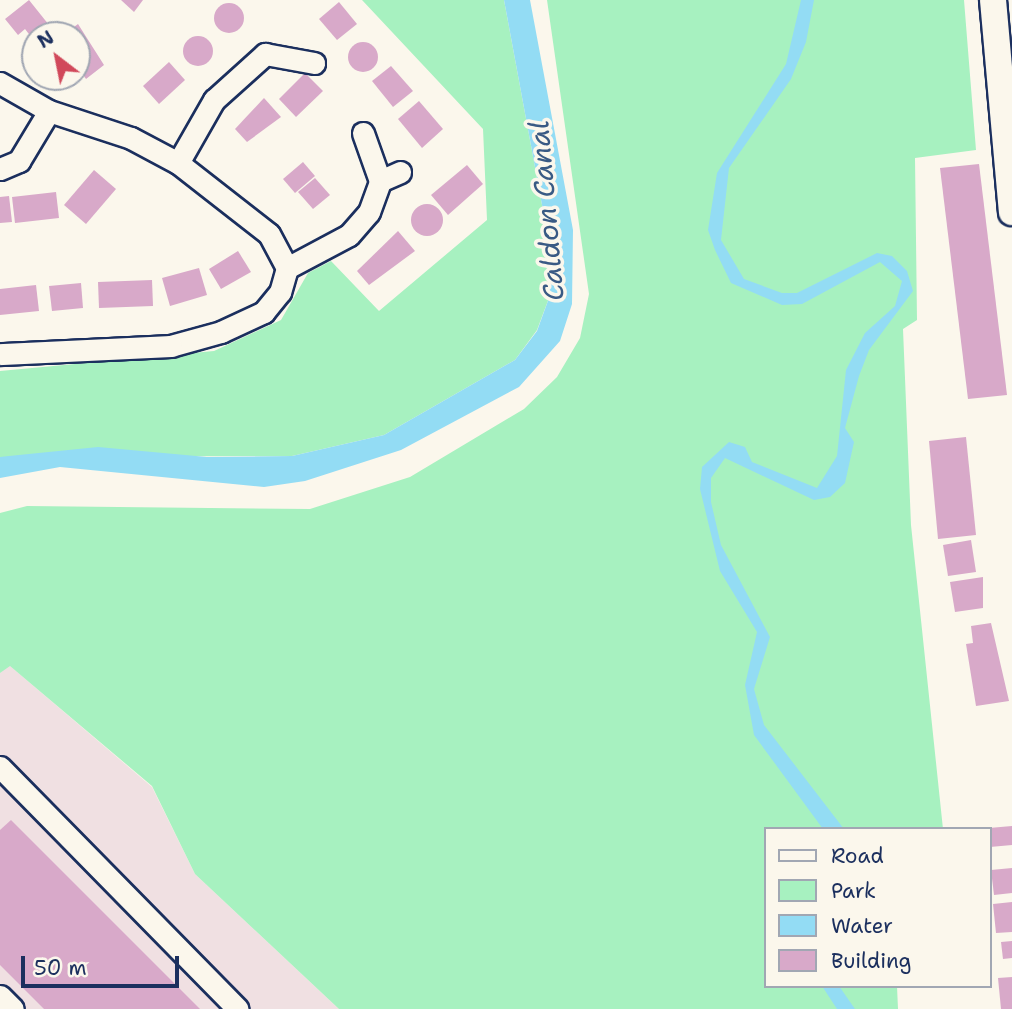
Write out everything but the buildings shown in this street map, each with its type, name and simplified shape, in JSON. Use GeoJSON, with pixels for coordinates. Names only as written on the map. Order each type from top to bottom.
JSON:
{"type":"FeatureCollection","features":[{"type":"Feature","properties":{"kind":"main road"},"geometry":{"type":"LineString","coordinates":[[993,0],[1012,212]]}},
{"type":"Feature","properties":{"kind":"street"},"geometry":{"type":"LineString","coordinates":[[178,163],[214,100],[265,46],[314,64]]}},
{"type":"Feature","properties":{"kind":"street"},"geometry":{"type":"LineString","coordinates":[[0,83],[49,111],[131,138],[178,163],[269,234],[287,268],[280,292],[264,312],[221,332],[171,346],[0,354]]}},
{"type":"Feature","properties":{"kind":"street"},"geometry":{"type":"LineString","coordinates":[[0,169],[19,161],[49,111]]}},
{"type":"Feature","properties":{"kind":"street"},"geometry":{"type":"LineString","coordinates":[[287,268],[349,235],[369,212],[380,181],[363,133]]}},
{"type":"Feature","properties":{"kind":"street"},"geometry":{"type":"LineString","coordinates":[[380,181],[400,172]]}},
{"type":"Feature","properties":{"kind":"street"},"geometry":{"type":"LineString","coordinates":[[0,767],[238,1009]]}},
{"type":"Feature","properties":{"kind":"street"},"geometry":{"type":"LineString","coordinates":[[0,996],[13,1009]]}},
{"type":"Feature","properties":{"kind":"shaded area"},"geometry":{"type":"Polygon","coordinates":[[[9,665],[152,787],[195,874],[339,1009],[0,1009],[0,673],[9,665]]]}},
{"type":"Feature","properties":{"kind":"green space"},"geometry":{"type":"Polygon","coordinates":[[[362,0],[504,0],[550,248],[549,298],[537,330],[515,360],[384,435],[292,456],[0,457],[0,371],[214,351],[281,320],[308,273],[331,261],[379,311],[487,220],[483,129],[362,0]]]}},
{"type":"Feature","properties":{"kind":"green space"},"geometry":{"type":"Polygon","coordinates":[[[547,0],[964,0],[976,150],[915,158],[917,320],[903,329],[911,525],[943,827],[764,827],[764,988],[897,988],[898,1009],[339,1009],[195,874],[152,786],[10,666],[0,673],[0,513],[27,506],[310,509],[410,477],[524,409],[557,377],[580,338],[589,294],[547,0]]]}},
{"type":"Feature","properties":{"kind":"water","name":"Caldon Canal"},"geometry":{"type":"Polygon","coordinates":[[[504,0],[530,0],[573,230],[572,304],[560,341],[519,387],[401,450],[305,481],[264,487],[60,467],[0,478],[0,457],[98,447],[207,457],[292,456],[384,435],[515,360],[537,331],[549,298],[550,248],[504,0]]]}},
{"type":"Feature","properties":{"kind":"water"},"geometry":{"type":"Polygon","coordinates":[[[801,0],[814,0],[806,42],[791,79],[729,168],[721,240],[744,279],[782,293],[797,293],[877,253],[892,256],[907,271],[913,291],[869,350],[845,428],[854,442],[845,483],[830,497],[814,500],[725,458],[711,478],[711,502],[721,545],[770,637],[754,689],[764,725],[842,827],[822,827],[754,735],[745,685],[757,632],[720,571],[700,489],[702,467],[729,442],[745,447],[752,462],[817,488],[837,456],[846,370],[865,333],[895,306],[902,281],[880,262],[802,304],[782,305],[731,283],[708,230],[717,173],[786,64],[801,0]]]}},
{"type":"Feature","properties":{"kind":"water"},"geometry":{"type":"Polygon","coordinates":[[[823,988],[840,988],[855,1009],[837,1009],[823,988]]]}}]}
